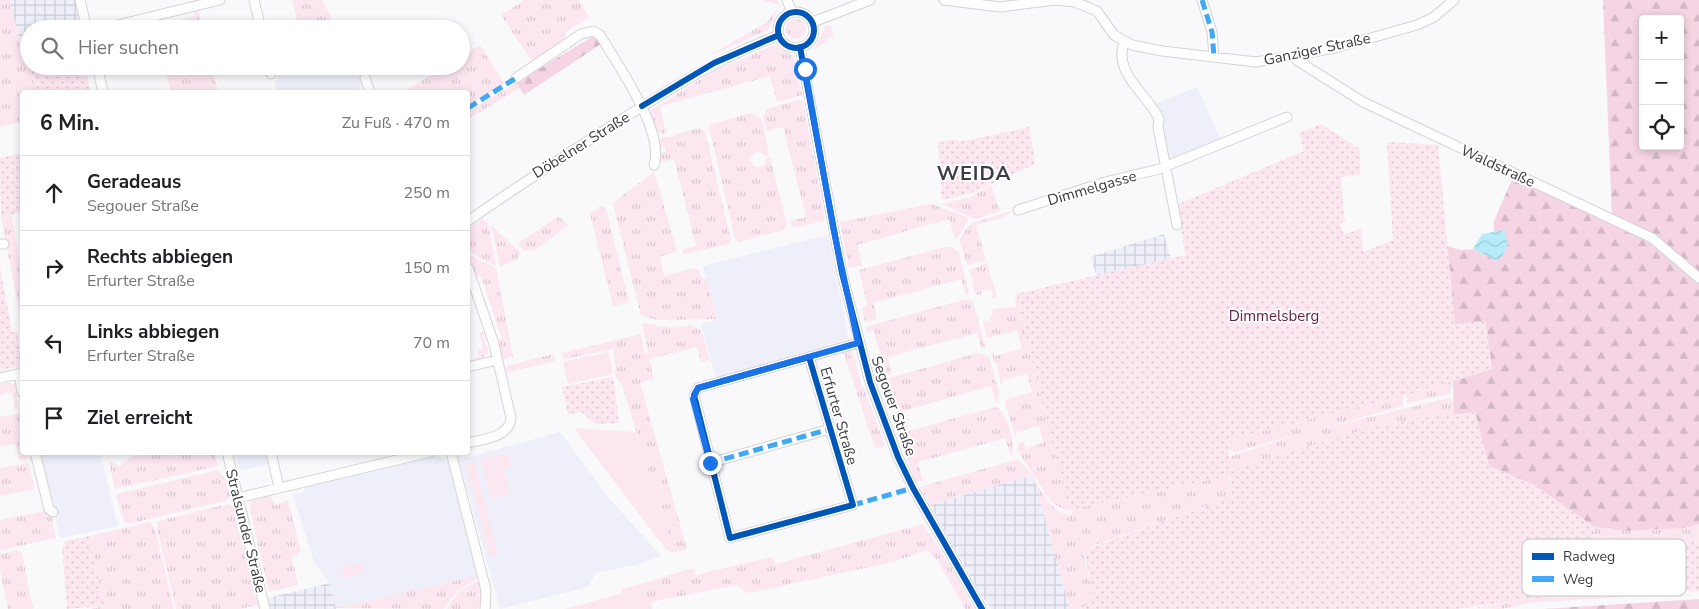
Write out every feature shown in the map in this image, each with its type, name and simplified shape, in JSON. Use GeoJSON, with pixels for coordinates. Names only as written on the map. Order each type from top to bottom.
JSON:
{"type":"FeatureCollection","features":[{"type":"Feature","properties":{"kind":"street"},"geometry":{"type":"LineString","coordinates":[[80,0],[85,20]]}},
{"type":"Feature","properties":{"kind":"street"},"geometry":{"type":"LineString","coordinates":[[138,20],[220,0]]}},
{"type":"Feature","properties":{"kind":"street"},"geometry":{"type":"LineString","coordinates":[[254,0],[259,20]]}},
{"type":"Feature","properties":{"kind":"street"},"geometry":{"type":"LineString","coordinates":[[787,0],[792,12]]}},
{"type":"Feature","properties":{"kind":"street"},"geometry":{"type":"LineString","coordinates":[[813,22],[870,0]]}},
{"type":"Feature","properties":{"kind":"street","name":"Ganziger Straße"},"geometry":{"type":"LineString","coordinates":[[944,0],[1000,7],[1055,0],[1075,2],[1097,11],[1114,36],[1124,42],[1162,52],[1256,62],[1295,56],[1417,25],[1434,17],[1454,0]]}},
{"type":"Feature","properties":{"kind":"street"},"geometry":{"type":"LineString","coordinates":[[1202,0],[1212,32],[1214,57]]}},
{"type":"Feature","properties":{"kind":"street"},"geometry":{"type":"LineString","coordinates":[[792,12],[807,15],[813,22],[814,36],[810,42],[800,47],[788,46],[779,35],[782,19],[792,12]]}},
{"type":"Feature","properties":{"kind":"street"},"geometry":{"type":"LineString","coordinates":[[516,78],[581,34],[593,31],[600,35],[642,106],[654,144],[654,165]]}},
{"type":"Feature","properties":{"kind":"street","name":"Döbelner Straße"},"geometry":{"type":"LineString","coordinates":[[470,220],[548,165],[642,106],[714,63],[779,35]]}},
{"type":"Feature","properties":{"kind":"street"},"geometry":{"type":"LineString","coordinates":[[1124,42],[1122,55],[1126,72],[1159,119],[1158,127],[1177,225]]}},
{"type":"Feature","properties":{"kind":"street","name":"Segouer Straße"},"geometry":{"type":"LineString","coordinates":[[800,47],[833,227],[858,343],[870,382],[898,457],[913,488],[982,609]]}},
{"type":"Feature","properties":{"kind":"street","name":"Waldstraße"},"geometry":{"type":"LineString","coordinates":[[1295,56],[1298,61],[1363,102],[1652,238],[1699,278]]}},
{"type":"Feature","properties":{"kind":"street"},"geometry":{"type":"LineString","coordinates":[[98,75],[102,90]]}},
{"type":"Feature","properties":{"kind":"street"},"geometry":{"type":"LineString","coordinates":[[365,78],[369,90]]}},
{"type":"Feature","properties":{"kind":"street","name":"Dimmelgasse"},"geometry":{"type":"LineString","coordinates":[[1018,210],[1104,182],[1166,166],[1287,117]]}},
{"type":"Feature","properties":{"kind":"street"},"geometry":{"type":"LineString","coordinates":[[470,274],[490,332],[511,418],[510,424],[504,432],[470,442]]}},
{"type":"Feature","properties":{"kind":"street","name":"Erfurter Straße"},"geometry":{"type":"LineString","coordinates":[[858,343],[698,388],[693,399],[730,538],[863,503]]}},
{"type":"Feature","properties":{"kind":"street","name":"Erfurter Straße"},"geometry":{"type":"LineString","coordinates":[[809,357],[853,505]]}},
{"type":"Feature","properties":{"kind":"street"},"geometry":{"type":"LineString","coordinates":[[470,367],[498,362]]}},
{"type":"Feature","properties":{"kind":"street"},"geometry":{"type":"LineString","coordinates":[[0,378],[20,373]]}},
{"type":"Feature","properties":{"kind":"street","name":"Erfurter Straße"},"geometry":{"type":"LineString","coordinates":[[710,463],[830,429]]}},
{"type":"Feature","properties":{"kind":"street"},"geometry":{"type":"LineString","coordinates":[[36,455],[49,509],[53,512]]}},
{"type":"Feature","properties":{"kind":"street","name":"Stralsunder Straße"},"geometry":{"type":"LineString","coordinates":[[227,455],[265,609]]}},
{"type":"Feature","properties":{"kind":"street"},"geometry":{"type":"LineString","coordinates":[[272,455],[279,488]]}},
{"type":"Feature","properties":{"kind":"street"},"geometry":{"type":"LineString","coordinates":[[238,498],[421,455]]}},
{"type":"Feature","properties":{"kind":"street"},"geometry":{"type":"LineString","coordinates":[[452,455],[486,590],[485,609]]}},
{"type":"Feature","properties":{"kind":"shaded area"},"geometry":{"type":"Polygon","coordinates":[[[10,0],[77,0],[82,20],[20,20],[20,44],[10,0]]]}},
{"type":"Feature","properties":{"kind":"shaded area"},"geometry":{"type":"Polygon","coordinates":[[[279,75],[360,75],[361,90],[277,90],[274,81],[279,75]]]}},
{"type":"Feature","properties":{"kind":"shaded area"},"geometry":{"type":"Polygon","coordinates":[[[1197,87],[1221,140],[1172,158],[1167,153],[1161,127],[1163,119],[1152,105],[1197,87]]]}},
{"type":"Feature","properties":{"kind":"shaded area"},"geometry":{"type":"Polygon","coordinates":[[[1164,234],[1171,259],[1097,276],[1090,257],[1164,234]]]}},
{"type":"Feature","properties":{"kind":"shaded area"},"geometry":{"type":"Polygon","coordinates":[[[828,235],[849,339],[716,379],[701,324],[717,319],[703,266],[828,235]]]}},
{"type":"Feature","properties":{"kind":"shaded area"},"geometry":{"type":"Polygon","coordinates":[[[560,432],[608,497],[661,556],[639,564],[596,573],[588,587],[500,609],[459,460],[560,432]]]}},
{"type":"Feature","properties":{"kind":"shaded area"},"geometry":{"type":"Polygon","coordinates":[[[41,455],[100,455],[118,526],[60,538],[41,455]]]}},
{"type":"Feature","properties":{"kind":"shaded area"},"geometry":{"type":"Polygon","coordinates":[[[236,455],[268,455],[270,464],[240,471],[236,455]]]}},
{"type":"Feature","properties":{"kind":"shaded area"},"geometry":{"type":"Polygon","coordinates":[[[438,455],[449,463],[477,576],[336,608],[330,583],[314,562],[293,495],[305,492],[304,488],[438,455]]]}},
{"type":"Feature","properties":{"kind":"shaded area"},"geometry":{"type":"Polygon","coordinates":[[[1033,475],[1070,609],[991,609],[930,505],[1033,475]]]}},
{"type":"Feature","properties":{"kind":"shaded area"},"geometry":{"type":"Polygon","coordinates":[[[330,583],[336,609],[270,609],[267,598],[330,583]]]}},
{"type":"Feature","properties":{"kind":"green space"},"geometry":{"type":"Polygon","coordinates":[[[0,0],[10,0],[20,44],[20,75],[32,75],[36,90],[20,90],[20,122],[0,127],[0,0]]]}},
{"type":"Feature","properties":{"kind":"green space"},"geometry":{"type":"Polygon","coordinates":[[[292,0],[322,0],[332,20],[297,20],[292,0]]]}},
{"type":"Feature","properties":{"kind":"green space"},"geometry":{"type":"Polygon","coordinates":[[[525,0],[579,0],[589,17],[565,32],[565,41],[535,60],[531,60],[501,15],[525,0]]]}},
{"type":"Feature","properties":{"kind":"green space"},"geometry":{"type":"Polygon","coordinates":[[[761,0],[777,0],[780,5],[761,0]]]}},
{"type":"Feature","properties":{"kind":"green space"},"geometry":{"type":"Polygon","coordinates":[[[1603,0],[1699,0],[1699,524],[1683,528],[1625,531],[1593,526],[1534,485],[1489,466],[1475,412],[1454,415],[1453,381],[1492,369],[1455,325],[1447,246],[1461,250],[1473,249],[1497,261],[1504,230],[1494,232],[1494,221],[1513,177],[1612,217],[1603,0]]]}},
{"type":"Feature","properties":{"kind":"green space"},"geometry":{"type":"Polygon","coordinates":[[[780,5],[768,30],[709,56],[767,22],[780,5]]]}},
{"type":"Feature","properties":{"kind":"green space"},"geometry":{"type":"Polygon","coordinates":[[[194,10],[199,13],[201,20],[179,20],[195,16],[194,10]]]}},
{"type":"Feature","properties":{"kind":"green space"},"geometry":{"type":"Polygon","coordinates":[[[796,19],[803,22],[806,29],[803,36],[796,39],[789,36],[786,29],[789,22],[796,19]]]}},
{"type":"Feature","properties":{"kind":"green space"},"geometry":{"type":"Polygon","coordinates":[[[831,25],[834,37],[831,36],[827,39],[828,41],[813,50],[821,37],[824,27],[831,25]]]}},
{"type":"Feature","properties":{"kind":"green space"},"geometry":{"type":"Polygon","coordinates":[[[593,36],[601,44],[524,95],[516,83],[593,36]]]}},
{"type":"Feature","properties":{"kind":"green space"},"geometry":{"type":"Polygon","coordinates":[[[480,45],[504,83],[470,104],[470,90],[406,90],[431,75],[470,75],[470,51],[480,45]]]}},
{"type":"Feature","properties":{"kind":"green space"},"geometry":{"type":"Polygon","coordinates":[[[772,46],[777,46],[793,56],[802,95],[777,102],[770,76],[660,106],[666,133],[662,134],[653,130],[650,111],[654,108],[714,71],[772,46]]]}},
{"type":"Feature","properties":{"kind":"green space"},"geometry":{"type":"Polygon","coordinates":[[[32,75],[87,75],[90,90],[36,90],[32,75]]]}},
{"type":"Feature","properties":{"kind":"green space"},"geometry":{"type":"Polygon","coordinates":[[[166,75],[214,75],[218,90],[170,90],[166,75]]]}},
{"type":"Feature","properties":{"kind":"green space"},"geometry":{"type":"Polygon","coordinates":[[[516,83],[520,88],[470,118],[470,110],[516,83]]]}},
{"type":"Feature","properties":{"kind":"green space"},"geometry":{"type":"Polygon","coordinates":[[[799,100],[803,101],[825,220],[793,228],[790,221],[806,217],[783,127],[767,131],[763,117],[767,109],[799,100]]]}},
{"type":"Feature","properties":{"kind":"green space"},"geometry":{"type":"Polygon","coordinates":[[[752,113],[762,119],[769,155],[765,156],[760,152],[755,152],[751,156],[750,161],[755,167],[760,167],[765,164],[766,158],[770,157],[787,225],[784,230],[738,242],[735,238],[709,127],[711,124],[752,113]]]}},
{"type":"Feature","properties":{"kind":"green space","name":"Dimmelsberg"},"geometry":{"type":"Polygon","coordinates":[[[1321,124],[1360,149],[1360,175],[1341,177],[1344,217],[1346,220],[1340,224],[1344,235],[1361,228],[1363,252],[1393,240],[1387,143],[1438,145],[1455,324],[1486,321],[1492,369],[1407,395],[1227,440],[1231,470],[1376,426],[1417,420],[1417,418],[1475,412],[1489,466],[1534,485],[1593,526],[1594,539],[1522,539],[1522,596],[1572,596],[1533,598],[1456,609],[1079,609],[1089,606],[1094,599],[1084,550],[1232,497],[1230,478],[1227,476],[1078,508],[1076,511],[1069,510],[1016,294],[1185,255],[1178,204],[1304,151],[1299,133],[1321,124]]]}},
{"type":"Feature","properties":{"kind":"green space"},"geometry":{"type":"Polygon","coordinates":[[[1029,127],[1035,164],[974,192],[942,200],[938,143],[951,140],[965,141],[1029,127]]]}},
{"type":"Feature","properties":{"kind":"green space"},"geometry":{"type":"Polygon","coordinates":[[[700,128],[705,132],[731,240],[729,244],[684,254],[682,250],[696,246],[674,159],[660,162],[658,154],[666,151],[665,146],[657,147],[656,142],[664,137],[674,137],[674,135],[700,128]]]}},
{"type":"Feature","properties":{"kind":"green space"},"geometry":{"type":"Polygon","coordinates":[[[20,153],[20,213],[1,218],[0,158],[20,153]]]}},
{"type":"Feature","properties":{"kind":"green space"},"geometry":{"type":"Polygon","coordinates":[[[654,172],[677,251],[660,257],[664,276],[695,268],[699,270],[702,279],[706,278],[717,319],[657,320],[641,315],[613,204],[654,172]]]}},
{"type":"Feature","properties":{"kind":"green space"},"geometry":{"type":"Polygon","coordinates":[[[991,185],[1000,211],[975,219],[942,204],[971,197],[991,185]]]}},
{"type":"Feature","properties":{"kind":"green space"},"geometry":{"type":"Polygon","coordinates":[[[931,204],[967,217],[968,221],[957,238],[955,239],[949,219],[857,245],[862,265],[849,268],[840,222],[931,204]]]}},
{"type":"Feature","properties":{"kind":"green space"},"geometry":{"type":"Polygon","coordinates":[[[600,206],[606,209],[629,302],[613,306],[590,214],[600,206]]]}},
{"type":"Feature","properties":{"kind":"green space"},"geometry":{"type":"Polygon","coordinates":[[[1010,211],[1011,213],[1005,215],[1005,217],[976,225],[986,260],[967,265],[959,240],[970,224],[1010,211]]]}},
{"type":"Feature","properties":{"kind":"green space"},"geometry":{"type":"Polygon","coordinates":[[[12,216],[20,265],[20,315],[1,218],[12,216]]]}},
{"type":"Feature","properties":{"kind":"green space"},"geometry":{"type":"Polygon","coordinates":[[[559,216],[569,225],[536,249],[525,251],[517,244],[559,216]]]}},
{"type":"Feature","properties":{"kind":"green space"},"geometry":{"type":"Polygon","coordinates":[[[482,219],[488,223],[496,266],[470,253],[470,228],[482,219]]]}},
{"type":"Feature","properties":{"kind":"green space"},"geometry":{"type":"Polygon","coordinates":[[[491,225],[520,252],[518,259],[500,267],[491,225]]]}},
{"type":"Feature","properties":{"kind":"green space"},"geometry":{"type":"Polygon","coordinates":[[[951,247],[959,252],[969,294],[966,296],[961,279],[873,303],[877,319],[865,322],[862,309],[867,304],[859,270],[951,247]]]}},
{"type":"Feature","properties":{"kind":"green space"},"geometry":{"type":"Polygon","coordinates":[[[470,255],[496,268],[513,356],[504,359],[501,356],[497,341],[502,339],[481,276],[475,277],[470,255]]]}},
{"type":"Feature","properties":{"kind":"green space"},"geometry":{"type":"Polygon","coordinates":[[[987,263],[997,298],[992,297],[993,291],[982,289],[981,295],[975,294],[972,283],[974,282],[969,270],[987,263]]]}},
{"type":"Feature","properties":{"kind":"green space"},"geometry":{"type":"Polygon","coordinates":[[[0,267],[12,332],[17,332],[20,366],[0,370],[0,267]]]}},
{"type":"Feature","properties":{"kind":"green space"},"geometry":{"type":"Polygon","coordinates":[[[1017,298],[1069,508],[1067,511],[1051,502],[1017,449],[1019,443],[1024,442],[1025,448],[1043,443],[1039,426],[1016,432],[1017,436],[1015,436],[1005,402],[1007,399],[1032,392],[1027,374],[1002,380],[1003,384],[1001,385],[997,363],[994,363],[993,351],[995,356],[1022,349],[1017,331],[987,338],[983,321],[990,322],[993,309],[1016,307],[1015,299],[1017,298]]]}},
{"type":"Feature","properties":{"kind":"green space"},"geometry":{"type":"Polygon","coordinates":[[[966,299],[973,301],[985,347],[982,349],[977,333],[888,357],[892,374],[880,376],[877,365],[882,360],[873,329],[868,333],[866,327],[966,299]]]}},
{"type":"Feature","properties":{"kind":"green space"},"geometry":{"type":"Polygon","coordinates":[[[642,324],[671,328],[692,325],[701,330],[710,360],[701,362],[697,347],[649,359],[654,379],[640,383],[687,549],[677,552],[670,542],[622,385],[616,378],[614,349],[564,359],[562,353],[641,334],[645,355],[648,351],[642,324]]]}},
{"type":"Feature","properties":{"kind":"green space"},"geometry":{"type":"Polygon","coordinates":[[[483,332],[488,352],[482,358],[470,361],[478,357],[477,351],[483,349],[479,333],[483,332]]]}},
{"type":"Feature","properties":{"kind":"green space"},"geometry":{"type":"Polygon","coordinates":[[[850,350],[853,352],[862,387],[864,387],[885,446],[875,448],[843,351],[850,350]]]}},
{"type":"Feature","properties":{"kind":"green space"},"geometry":{"type":"Polygon","coordinates":[[[608,352],[613,374],[568,384],[563,362],[608,352]]]}},
{"type":"Feature","properties":{"kind":"green space"},"geometry":{"type":"Polygon","coordinates":[[[978,353],[989,357],[999,392],[996,403],[991,386],[903,411],[908,428],[898,428],[894,415],[898,410],[888,381],[883,385],[882,380],[978,353]]]}},
{"type":"Feature","properties":{"kind":"green space"},"geometry":{"type":"Polygon","coordinates":[[[553,354],[555,361],[505,373],[506,366],[553,354]]]}},
{"type":"Feature","properties":{"kind":"green space"},"geometry":{"type":"Polygon","coordinates":[[[613,377],[619,423],[596,424],[581,412],[568,414],[562,387],[613,377]]]}},
{"type":"Feature","properties":{"kind":"green space"},"geometry":{"type":"Polygon","coordinates":[[[1453,381],[1450,394],[1407,403],[1407,395],[1453,381]]]}},
{"type":"Feature","properties":{"kind":"green space"},"geometry":{"type":"Polygon","coordinates":[[[6,383],[14,384],[15,386],[19,408],[15,410],[12,392],[0,395],[0,385],[6,383]]]}},
{"type":"Feature","properties":{"kind":"green space"},"geometry":{"type":"Polygon","coordinates":[[[1403,396],[1403,406],[1234,452],[1229,449],[1227,440],[1403,396]]]}},
{"type":"Feature","properties":{"kind":"green space"},"geometry":{"type":"Polygon","coordinates":[[[1449,398],[1454,401],[1454,415],[1417,418],[1417,420],[1376,426],[1231,470],[1229,457],[1307,432],[1449,398]]]}},
{"type":"Feature","properties":{"kind":"green space"},"geometry":{"type":"Polygon","coordinates":[[[996,407],[1004,415],[1010,429],[1013,445],[1011,457],[1005,438],[918,462],[923,481],[916,481],[897,434],[996,407]]]}},
{"type":"Feature","properties":{"kind":"green space"},"geometry":{"type":"Polygon","coordinates":[[[20,413],[20,455],[26,455],[27,459],[19,460],[16,444],[0,447],[0,417],[20,413]]]}},
{"type":"Feature","properties":{"kind":"green space"},"geometry":{"type":"Polygon","coordinates":[[[574,428],[636,432],[670,542],[677,552],[670,552],[665,548],[574,428]]]}},
{"type":"Feature","properties":{"kind":"green space"},"geometry":{"type":"Polygon","coordinates":[[[508,453],[512,468],[484,475],[481,460],[508,453]]]}},
{"type":"Feature","properties":{"kind":"green space"},"geometry":{"type":"Polygon","coordinates":[[[134,455],[215,455],[218,466],[115,489],[109,461],[120,466],[134,455]]]}},
{"type":"Feature","properties":{"kind":"green space"},"geometry":{"type":"Polygon","coordinates":[[[1015,460],[1019,461],[1033,475],[930,505],[920,487],[1015,460]]]}},
{"type":"Feature","properties":{"kind":"green space"},"geometry":{"type":"Polygon","coordinates":[[[474,462],[498,554],[490,557],[466,464],[474,462]]]}},
{"type":"Feature","properties":{"kind":"green space"},"geometry":{"type":"Polygon","coordinates":[[[29,463],[34,489],[0,496],[0,468],[29,463]]]}},
{"type":"Feature","properties":{"kind":"green space"},"geometry":{"type":"Polygon","coordinates":[[[218,470],[227,481],[231,496],[224,501],[128,524],[124,522],[116,495],[218,470]]]}},
{"type":"Feature","properties":{"kind":"green space"},"geometry":{"type":"Polygon","coordinates":[[[504,471],[510,494],[491,499],[485,476],[504,471]]]}},
{"type":"Feature","properties":{"kind":"green space"},"geometry":{"type":"Polygon","coordinates":[[[1227,476],[1233,497],[1089,547],[1083,553],[1094,599],[1093,603],[1079,609],[1070,609],[1034,479],[1053,507],[1070,515],[1078,508],[1227,476]]]}},
{"type":"Feature","properties":{"kind":"green space"},"geometry":{"type":"Polygon","coordinates":[[[270,496],[275,505],[288,500],[301,551],[292,558],[298,585],[269,592],[250,510],[251,501],[270,496]]]}},
{"type":"Feature","properties":{"kind":"green space"},"geometry":{"type":"Polygon","coordinates":[[[228,504],[233,506],[258,605],[240,609],[176,609],[157,528],[158,521],[228,504]]]}},
{"type":"Feature","properties":{"kind":"green space"},"geometry":{"type":"Polygon","coordinates":[[[50,510],[56,538],[0,550],[0,520],[50,510]]]}},
{"type":"Feature","properties":{"kind":"green space"},"geometry":{"type":"Polygon","coordinates":[[[150,522],[155,529],[174,609],[91,609],[104,606],[89,536],[150,522]]]}},
{"type":"Feature","properties":{"kind":"green space"},"geometry":{"type":"Polygon","coordinates":[[[923,524],[956,575],[974,609],[965,609],[938,561],[927,550],[893,562],[748,593],[737,585],[651,602],[652,609],[645,609],[641,584],[693,568],[695,575],[772,557],[775,564],[923,524]]]}},
{"type":"Feature","properties":{"kind":"green space"},"geometry":{"type":"Polygon","coordinates":[[[1699,524],[1699,541],[1686,542],[1686,539],[1594,539],[1593,526],[1619,529],[1673,529],[1699,524]]]}},
{"type":"Feature","properties":{"kind":"green space"},"geometry":{"type":"Polygon","coordinates":[[[89,536],[104,606],[67,609],[62,547],[66,541],[89,536]]]}},
{"type":"Feature","properties":{"kind":"green space","name":"Dimmelsberg"},"geometry":{"type":"Polygon","coordinates":[[[1699,541],[1699,591],[1686,592],[1686,542],[1699,541]]]}},
{"type":"Feature","properties":{"kind":"green space"},"geometry":{"type":"Polygon","coordinates":[[[18,550],[22,553],[33,609],[8,609],[0,570],[0,554],[18,550]]]}},
{"type":"Feature","properties":{"kind":"green space"},"geometry":{"type":"Polygon","coordinates":[[[363,563],[366,573],[344,578],[341,567],[363,563]]]}},
{"type":"Feature","properties":{"kind":"green space"},"geometry":{"type":"Polygon","coordinates":[[[477,576],[478,578],[457,591],[444,609],[336,608],[477,576]]]}},
{"type":"Feature","properties":{"kind":"green space"},"geometry":{"type":"Polygon","coordinates":[[[479,580],[482,597],[478,609],[447,609],[458,592],[479,580]]]}},
{"type":"Feature","properties":{"kind":"green space"},"geometry":{"type":"Polygon","coordinates":[[[641,584],[645,609],[565,609],[622,593],[621,589],[641,584]]]}},
{"type":"Feature","properties":{"kind":"green space"},"geometry":{"type":"Polygon","coordinates":[[[1636,596],[1529,603],[1501,609],[1475,608],[1533,598],[1636,596]]]}},
{"type":"Feature","properties":{"kind":"green space"},"geometry":{"type":"Polygon","coordinates":[[[1699,599],[1699,609],[1544,609],[1699,599]]]}},
{"type":"Feature","properties":{"kind":"water"},"geometry":{"type":"Polygon","coordinates":[[[1504,230],[1507,247],[1504,254],[1497,261],[1473,249],[1482,234],[1504,230]]]}},
{"type":"Feature","properties":{"kind":"marked path"},"geometry":{"type":"LineString","coordinates":[[1202,0],[1212,32],[1214,57]]}},
{"type":"Feature","properties":{"kind":"marked path"},"geometry":{"type":"LineString","coordinates":[[470,107],[516,78]]}},
{"type":"Feature","properties":{"kind":"marked path"},"geometry":{"type":"LineString","coordinates":[[809,357],[858,343]]}},
{"type":"Feature","properties":{"kind":"marked path"},"geometry":{"type":"LineString","coordinates":[[710,463],[830,429]]}},
{"type":"Feature","properties":{"kind":"marked path"},"geometry":{"type":"LineString","coordinates":[[853,505],[913,488]]}},
{"type":"Feature","properties":{"kind":"cycle path"},"geometry":{"type":"LineString","coordinates":[[796,12],[803,13],[809,17],[813,23],[814,30],[813,37],[809,43],[803,47],[796,48],[789,47],[783,43],[779,37],[778,30],[779,23],[783,17],[789,13],[796,12]]}},
{"type":"Feature","properties":{"kind":"cycle path"},"geometry":{"type":"LineString","coordinates":[[642,106],[714,63],[779,35]]}},
{"type":"Feature","properties":{"kind":"cycle path"},"geometry":{"type":"LineString","coordinates":[[800,47],[842,273],[870,382],[898,457],[913,488],[982,609]]}},
{"type":"Feature","properties":{"kind":"cycle path"},"geometry":{"type":"LineString","coordinates":[[809,357],[853,505],[730,538],[694,395],[698,388],[809,357]]}},
{"type":"Feature","properties":{"kind":"district","name":"WEIDA"},"geometry":{"type":"Point","coordinates":[974,173]}},
{"type":"Feature","properties":{"kind":"route"},"geometry":{"type":"LineString","coordinates":[[710,463],[693,399],[698,388],[858,343],[833,227],[805,69]]}}]}
